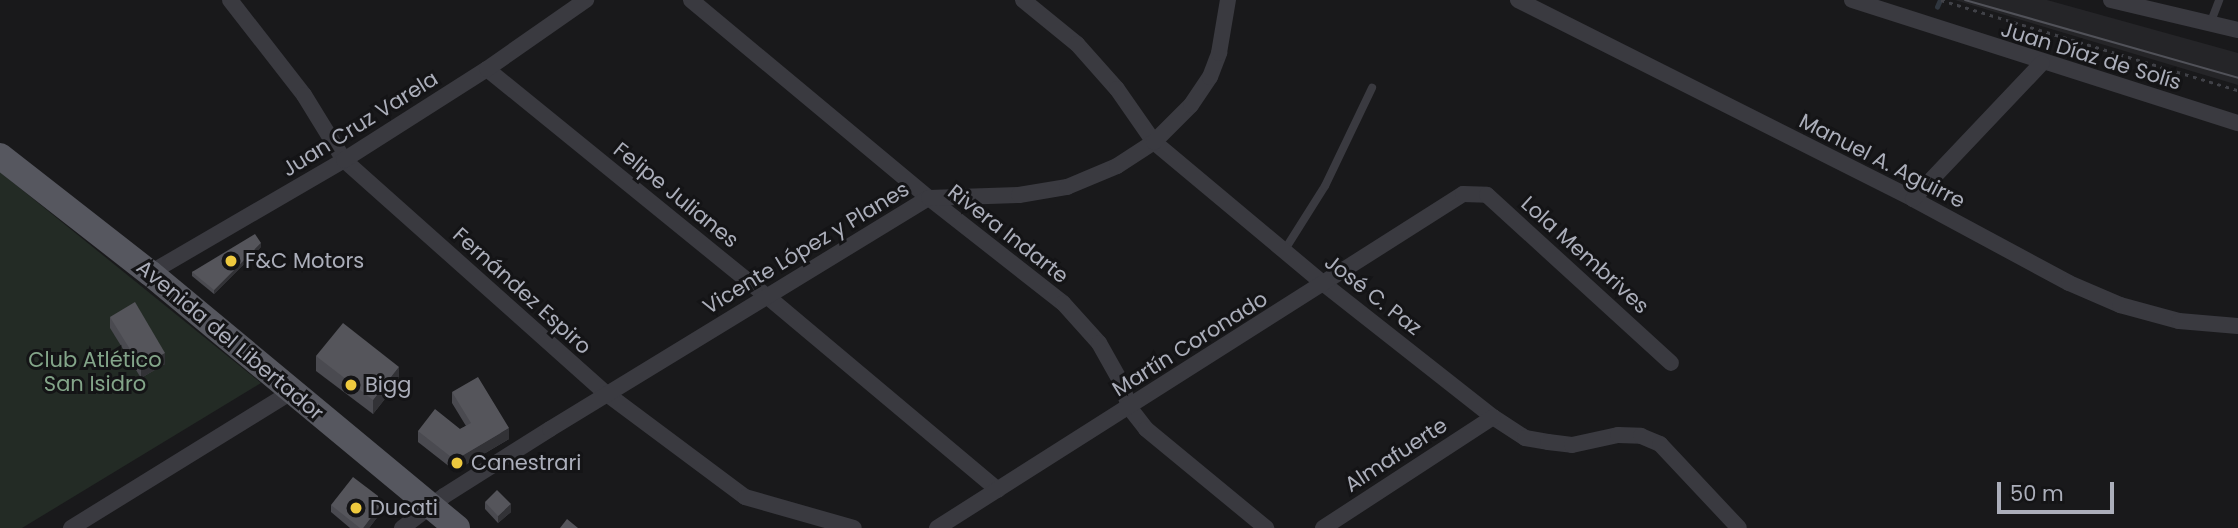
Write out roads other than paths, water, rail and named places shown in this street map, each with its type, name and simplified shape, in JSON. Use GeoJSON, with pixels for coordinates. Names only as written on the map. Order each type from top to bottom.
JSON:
{"type":"FeatureCollection","features":[{"type":"Feature","properties":{"kind":"main road","name":"Avenida del Libertador"},"geometry":{"type":"LineString","coordinates":[[0,156],[150,273],[457,528]]}},
{"type":"Feature","properties":{"kind":"street","name":"Fernández Espiro"},"geometry":{"type":"LineString","coordinates":[[230,0],[304,95],[344,160],[607,394],[745,497],[853,528]]}},
{"type":"Feature","properties":{"kind":"street","name":"Juan Cruz Varela"},"geometry":{"type":"LineString","coordinates":[[150,273],[344,160],[487,69],[586,0]]}},
{"type":"Feature","properties":{"kind":"street","name":"Rivera Indarte"},"geometry":{"type":"LineString","coordinates":[[691,0],[929,198],[1063,303],[1099,343],[1121,382],[1129,407],[1146,429],[1266,528]]}},
{"type":"Feature","properties":{"kind":"street","name":"José C. Paz"},"geometry":{"type":"LineString","coordinates":[[1023,0],[1077,44],[1117,89],[1154,142],[1324,284],[1493,417],[1524,438],[1548,442],[1572,445],[1618,435],[1641,436],[1660,444],[1739,528]]}},
{"type":"Feature","properties":{"kind":"street","name":"Vicente López y Planes"},"geometry":{"type":"LineString","coordinates":[[402,528],[430,506],[607,394],[929,198],[1019,195],[1067,187],[1117,166],[1154,142],[1191,105],[1210,77],[1219,52],[1228,0]]}},
{"type":"Feature","properties":{"kind":"street","name":"Manuel A. Aguirre"},"geometry":{"type":"LineString","coordinates":[[1518,0],[1913,199],[2069,283],[2120,305],[2179,321],[2238,326]]}},
{"type":"Feature","properties":{"kind":"street","name":"Juan Díaz de Solís"},"geometry":{"type":"LineString","coordinates":[[1853,0],[2042,63],[2238,123]]}},
{"type":"Feature","properties":{"kind":"street"},"geometry":{"type":"LineString","coordinates":[[2111,0],[2238,30]]}},
{"type":"Feature","properties":{"kind":"street"},"geometry":{"type":"LineString","coordinates":[[1913,199],[2042,63]]}},
{"type":"Feature","properties":{"kind":"street","name":"Felipe Julianes"},"geometry":{"type":"LineString","coordinates":[[487,69],[768,297],[998,490]]}},
{"type":"Feature","properties":{"kind":"street","name":"Martín Coronado"},"geometry":{"type":"LineString","coordinates":[[937,528],[1463,194]]}},
{"type":"Feature","properties":{"kind":"street","name":"Lola Membrives"},"geometry":{"type":"LineString","coordinates":[[1463,194],[1487,195],[1671,363]]}},
{"type":"Feature","properties":{"kind":"street"},"geometry":{"type":"LineString","coordinates":[[71,528],[293,391]]}},
{"type":"Feature","properties":{"kind":"street","name":"Almafuerte"},"geometry":{"type":"LineString","coordinates":[[1323,528],[1493,417]]}},
{"type":"Feature","properties":{"kind":"lane"},"geometry":{"type":"LineString","coordinates":[[2210,24],[2219,0]]}},
{"type":"Feature","properties":{"kind":"lane"},"geometry":{"type":"LineString","coordinates":[[1284,251],[1325,186],[1372,89]]}},
{"type":"Feature","properties":{"kind":"waterway"},"geometry":{"type":"LineString","coordinates":[[1937,7],[1940,0]]}},
{"type":"Feature","properties":{"kind":"tram line"},"geometry":{"type":"LineString","coordinates":[[1965,0],[2238,78]]}},
{"type":"Feature","properties":{"kind":"place","name":"F&C Motors"},"geometry":{"type":"Point","coordinates":[231,261]}},
{"type":"Feature","properties":{"kind":"place","name":"Bigg"},"geometry":{"type":"Point","coordinates":[351,385]}},
{"type":"Feature","properties":{"kind":"place","name":"Canestrari"},"geometry":{"type":"Point","coordinates":[457,463]}},
{"type":"Feature","properties":{"kind":"place","name":"Ducati"},"geometry":{"type":"Point","coordinates":[356,508]}},
{"type":"Feature","properties":{"kind":"park label","name":"Club Atlético San Isidro"},"geometry":{"type":"Point","coordinates":[95,372]}}]}
